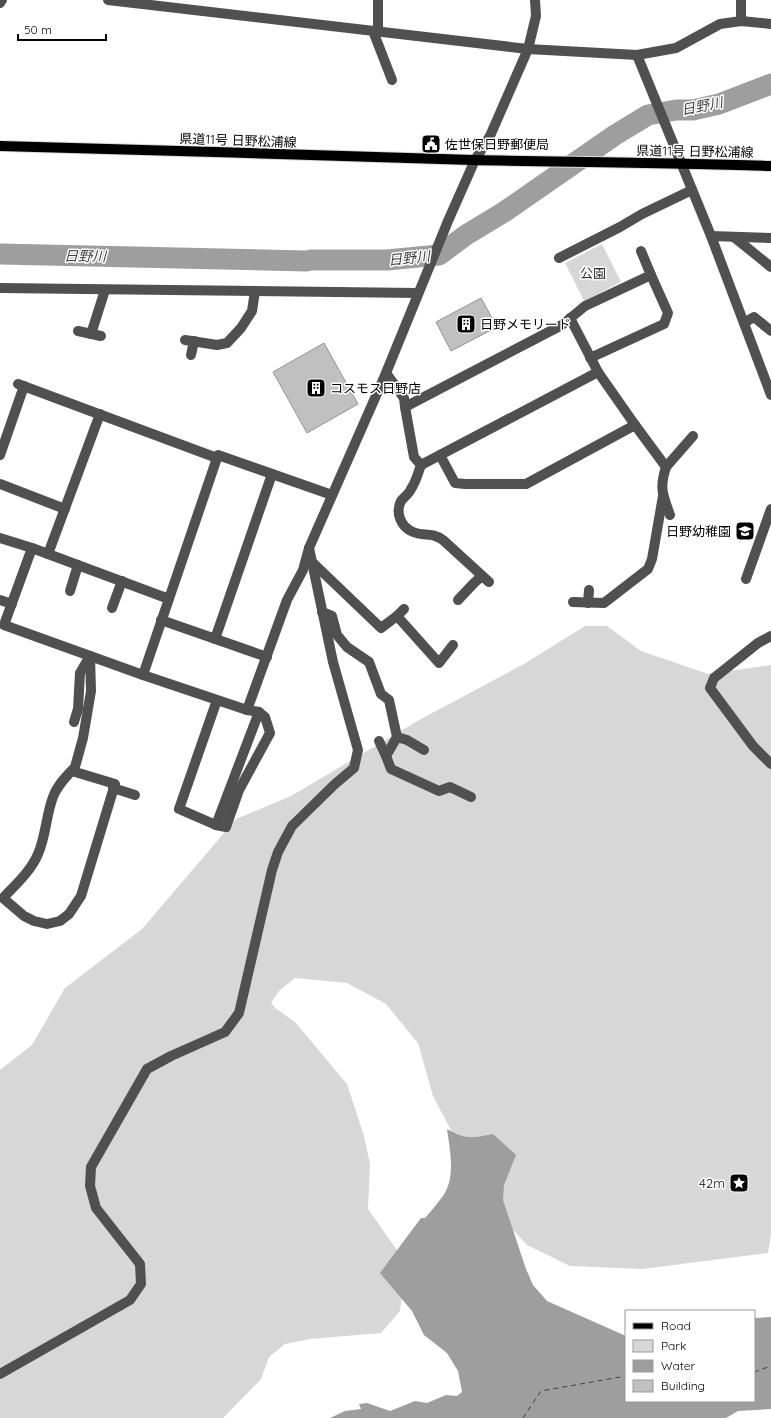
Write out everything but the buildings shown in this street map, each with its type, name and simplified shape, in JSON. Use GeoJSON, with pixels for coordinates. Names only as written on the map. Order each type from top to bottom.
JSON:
{"type":"FeatureCollection","features":[{"type":"Feature","properties":{"kind":"main road","name":"県道11号 日野松浦線"},"geometry":{"type":"LineString","coordinates":[[0,146],[475,160],[771,166]]}},
{"type":"Feature","properties":{"kind":"street"},"geometry":{"type":"LineString","coordinates":[[108,0],[528,49],[592,53],[637,54],[676,48],[720,24],[741,21],[771,24]]}},
{"type":"Feature","properties":{"kind":"street"},"geometry":{"type":"LineString","coordinates":[[378,0],[376,31],[392,80]]}},
{"type":"Feature","properties":{"kind":"street"},"geometry":{"type":"LineString","coordinates":[[247,710],[287,600],[303,570],[309,548],[386,373],[423,279],[475,160],[490,136],[528,49],[536,16],[535,0]]}},
{"type":"Feature","properties":{"kind":"street"},"geometry":{"type":"LineString","coordinates":[[741,0],[741,21]]}},
{"type":"Feature","properties":{"kind":"street"},"geometry":{"type":"LineString","coordinates":[[637,54],[652,95],[711,236],[771,395]]}},
{"type":"Feature","properties":{"kind":"street"},"geometry":{"type":"LineString","coordinates":[[559,258],[642,214],[692,190]]}},
{"type":"Feature","properties":{"kind":"street"},"geometry":{"type":"LineString","coordinates":[[711,236],[771,238]]}},
{"type":"Feature","properties":{"kind":"street"},"geometry":{"type":"LineString","coordinates":[[734,237],[771,267]]}},
{"type":"Feature","properties":{"kind":"street"},"geometry":{"type":"LineString","coordinates":[[590,358],[664,324],[668,313],[641,251]]}},
{"type":"Feature","properties":{"kind":"street"},"geometry":{"type":"LineString","coordinates":[[405,407],[562,326],[585,306],[651,275]]}},
{"type":"Feature","properties":{"kind":"street"},"geometry":{"type":"LineString","coordinates":[[0,288],[418,293]]}},
{"type":"Feature","properties":{"kind":"street"},"geometry":{"type":"LineString","coordinates":[[78,331],[96,335],[105,290]]}},
{"type":"Feature","properties":{"kind":"street"},"geometry":{"type":"LineString","coordinates":[[191,355],[189,341],[217,345],[227,343],[241,328],[252,311],[255,291]]}},
{"type":"Feature","properties":{"kind":"street"},"geometry":{"type":"LineString","coordinates":[[744,323],[754,317],[771,331]]}},
{"type":"Feature","properties":{"kind":"street"},"geometry":{"type":"LineString","coordinates":[[570,318],[598,372],[634,426],[666,467]]}},
{"type":"Feature","properties":{"kind":"street"},"geometry":{"type":"LineString","coordinates":[[458,600],[474,583],[486,579],[436,535],[417,534],[408,530],[401,522],[398,510],[402,500],[411,489],[421,466],[598,372]]}},
{"type":"Feature","properties":{"kind":"street"},"geometry":{"type":"LineString","coordinates":[[386,373],[404,398],[414,457],[421,466]]}},
{"type":"Feature","properties":{"kind":"street"},"geometry":{"type":"LineString","coordinates":[[0,455],[21,385],[217,458]]}},
{"type":"Feature","properties":{"kind":"street"},"geometry":{"type":"LineString","coordinates":[[48,554],[100,414]]}},
{"type":"Feature","properties":{"kind":"street"},"geometry":{"type":"LineString","coordinates":[[440,455],[455,483],[526,484],[634,426]]}},
{"type":"Feature","properties":{"kind":"street"},"geometry":{"type":"LineString","coordinates":[[573,602],[604,603],[648,569],[652,559],[663,496],[662,480],[666,467],[693,436]]}},
{"type":"Feature","properties":{"kind":"street"},"geometry":{"type":"LineString","coordinates":[[143,675],[218,455],[332,495]]}},
{"type":"Feature","properties":{"kind":"street"},"geometry":{"type":"LineString","coordinates":[[215,639],[272,474]]}},
{"type":"Feature","properties":{"kind":"street"},"geometry":{"type":"LineString","coordinates":[[0,484],[65,509]]}},
{"type":"Feature","properties":{"kind":"street"},"geometry":{"type":"LineString","coordinates":[[663,496],[670,515]]}},
{"type":"Feature","properties":{"kind":"street"},"geometry":{"type":"LineString","coordinates":[[746,579],[771,511]]}},
{"type":"Feature","properties":{"kind":"street"},"geometry":{"type":"LineString","coordinates":[[0,538],[32,548],[169,599]]}},
{"type":"Feature","properties":{"kind":"street"},"geometry":{"type":"LineString","coordinates":[[32,548],[4,625],[143,675],[247,710],[259,712],[265,717],[270,733],[239,790],[226,827],[216,826],[179,809],[217,700]]}},
{"type":"Feature","properties":{"kind":"street"},"geometry":{"type":"LineString","coordinates":[[0,1374],[130,1300],[141,1284],[140,1264],[96,1208],[90,1186],[91,1167],[147,1069],[225,1032],[239,1013],[272,870],[278,852],[292,826],[335,784],[354,768],[358,750],[334,662],[309,548]]}},
{"type":"Feature","properties":{"kind":"street"},"geometry":{"type":"LineString","coordinates":[[312,561],[381,628],[400,613],[439,663],[453,645]]}},
{"type":"Feature","properties":{"kind":"street"},"geometry":{"type":"LineString","coordinates":[[70,591],[78,565]]}},
{"type":"Feature","properties":{"kind":"street"},"geometry":{"type":"LineString","coordinates":[[112,608],[122,581]]}},
{"type":"Feature","properties":{"kind":"street"},"geometry":{"type":"LineString","coordinates":[[588,590],[588,603]]}},
{"type":"Feature","properties":{"kind":"street"},"geometry":{"type":"LineString","coordinates":[[0,600],[12,604]]}},
{"type":"Feature","properties":{"kind":"street"},"geometry":{"type":"LineString","coordinates":[[322,612],[332,616],[337,635],[347,647],[369,662],[381,694],[389,700],[397,737],[386,756]]}},
{"type":"Feature","properties":{"kind":"street"},"geometry":{"type":"LineString","coordinates":[[161,620],[267,657]]}},
{"type":"Feature","properties":{"kind":"street"},"geometry":{"type":"LineString","coordinates":[[771,636],[758,642],[714,678],[710,688],[753,746],[771,764]]}},
{"type":"Feature","properties":{"kind":"street"},"geometry":{"type":"LineString","coordinates":[[74,722],[78,709],[80,673],[90,656]]}},
{"type":"Feature","properties":{"kind":"street"},"geometry":{"type":"LineString","coordinates":[[72,771],[115,784],[81,896],[69,914],[60,921],[47,924],[34,921],[24,916],[1,897],[31,866],[38,854],[53,796],[62,782],[75,767],[83,738],[89,699],[90,656]]}},
{"type":"Feature","properties":{"kind":"street"},"geometry":{"type":"LineString","coordinates":[[216,826],[259,712]]}},
{"type":"Feature","properties":{"kind":"street"},"geometry":{"type":"LineString","coordinates":[[397,737],[407,740],[424,750]]}},
{"type":"Feature","properties":{"kind":"street"},"geometry":{"type":"LineString","coordinates":[[379,741],[391,769],[439,791],[450,787],[471,797]]}},
{"type":"Feature","properties":{"kind":"street"},"geometry":{"type":"LineString","coordinates":[[113,788],[135,795]]}},
{"type":"Feature","properties":{"kind":"green space","name":"公園"},"geometry":{"type":"Polygon","coordinates":[[[602,244],[621,282],[584,301],[565,263],[602,244]]]}},
{"type":"Feature","properties":{"kind":"green space"},"geometry":{"type":"Polygon","coordinates":[[[585,626],[607,626],[641,651],[708,674],[771,665],[771,1234],[768,1253],[642,1269],[570,1266],[527,1245],[491,1206],[433,1096],[418,1043],[386,1004],[347,983],[295,978],[279,991],[271,1003],[275,1008],[295,1022],[347,1084],[364,1136],[370,1164],[368,1209],[406,1263],[400,1311],[381,1333],[310,1339],[285,1344],[269,1357],[261,1379],[223,1418],[0,1418],[0,1070],[32,1045],[65,988],[142,929],[236,819],[291,796],[421,719],[524,664],[585,626]]]}},
{"type":"Feature","properties":{"kind":"water"},"geometry":{"type":"Polygon","coordinates":[[[447,1129],[459,1135],[469,1137],[493,1134],[516,1155],[504,1185],[503,1200],[526,1269],[533,1285],[547,1301],[625,1336],[625,1402],[755,1402],[755,1318],[771,1317],[771,1409],[738,1411],[726,1418],[330,1418],[345,1411],[361,1409],[359,1404],[367,1403],[390,1411],[415,1401],[427,1403],[446,1395],[457,1396],[462,1392],[458,1371],[447,1353],[424,1335],[412,1311],[380,1273],[421,1218],[425,1218],[447,1189],[451,1172],[447,1129]]]}},
{"type":"Feature","properties":{"kind":"waterway","name":"日野川"},"geometry":{"type":"LineString","coordinates":[[0,254],[306,261],[387,260],[439,255],[466,235],[504,212],[615,135],[648,115],[676,110],[693,110],[719,104],[771,84]]}},
{"type":"Feature","properties":{"kind":"ferry route"},"geometry":{"type":"LineString","coordinates":[[755,1372],[771,1366]]}},
{"type":"Feature","properties":{"kind":"ferry route"},"geometry":{"type":"LineString","coordinates":[[523,1418],[541,1391],[625,1376]]}},
{"type":"Feature","properties":{"kind":"place","name":"佐世保日野郵便局"},"geometry":{"type":"Point","coordinates":[431,144]}},
{"type":"Feature","properties":{"kind":"place","name":"日野メモリード"},"geometry":{"type":"Point","coordinates":[466,324]}},
{"type":"Feature","properties":{"kind":"place","name":"コスモス日野店"},"geometry":{"type":"Point","coordinates":[316,388]}},
{"type":"Feature","properties":{"kind":"place","name":"日野幼稚園"},"geometry":{"type":"Point","coordinates":[745,531]}},
{"type":"Feature","properties":{"kind":"place","name":"42m"},"geometry":{"type":"Point","coordinates":[739,1183]}}]}
